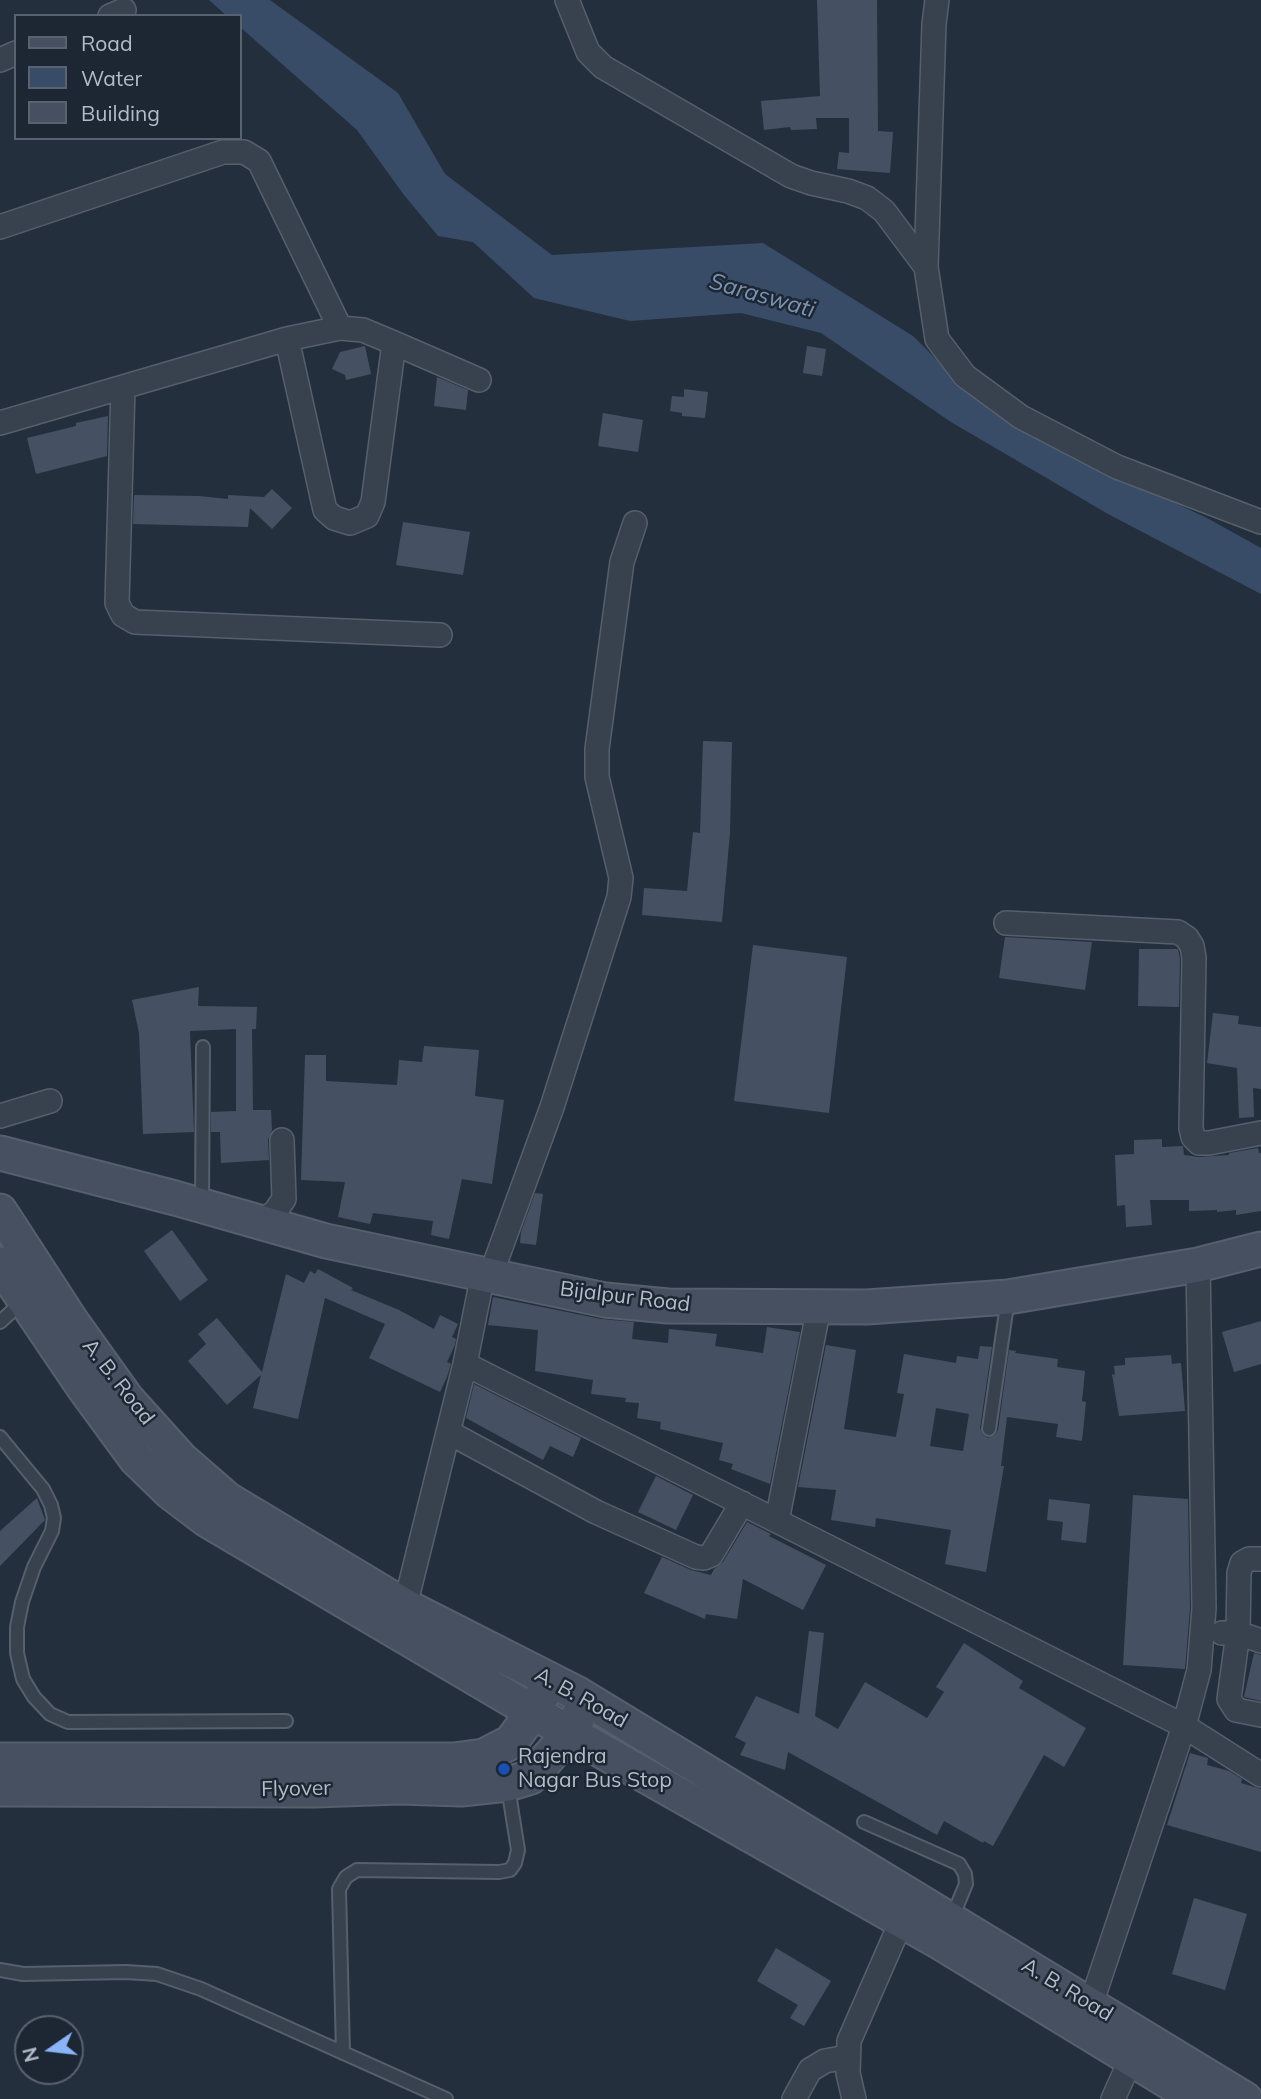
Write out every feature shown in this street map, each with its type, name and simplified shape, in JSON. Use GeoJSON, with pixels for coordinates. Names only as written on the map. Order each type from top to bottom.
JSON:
{"type":"FeatureCollection","features":[{"type":"Feature","properties":{"kind":"main road","name":"Bijalpur Road"},"geometry":{"type":"LineString","coordinates":[[0,1153],[326,1241],[605,1300],[668,1306],[867,1307],[1008,1297],[1198,1265],[1261,1249]]}},
{"type":"Feature","properties":{"kind":"main road","name":"A. B. Road"},"geometry":{"type":"LineString","coordinates":[[0,1211],[72,1322],[127,1399],[181,1458],[227,1499],[405,1606],[587,1699],[1245,2099]]}},
{"type":"Feature","properties":{"kind":"main road","name":"A. B. Road"},"geometry":{"type":"LineString","coordinates":[[0,1264],[136,1460],[170,1492],[207,1520],[533,1712],[953,1951],[1197,2099]]}},
{"type":"Feature","properties":{"kind":"main road","name":"Flyover"},"geometry":{"type":"LineString","coordinates":[[0,1789],[314,1775],[484,1756],[511,1742],[533,1712],[550,1679]]}},
{"type":"Feature","properties":{"kind":"main road","name":"Flyover"},"geometry":{"type":"LineString","coordinates":[[0,1760],[314,1775],[400,1787],[461,1789],[508,1784],[531,1777],[570,1733],[587,1699]]}},
{"type":"Feature","properties":{"kind":"street"},"geometry":{"type":"LineString","coordinates":[[566,0],[588,52],[603,66],[791,176],[867,198],[884,211],[926,267]]}},
{"type":"Feature","properties":{"kind":"street"},"geometry":{"type":"LineString","coordinates":[[937,0],[926,267],[937,339],[965,376],[1021,417],[1117,467],[1261,522]]}},
{"type":"Feature","properties":{"kind":"street"},"geometry":{"type":"LineString","coordinates":[[0,227],[223,152],[244,152],[259,161],[340,328]]}},
{"type":"Feature","properties":{"kind":"street"},"geometry":{"type":"LineString","coordinates":[[0,423],[287,339],[340,328],[363,330],[479,380]]}},
{"type":"Feature","properties":{"kind":"street"},"geometry":{"type":"LineString","coordinates":[[287,339],[325,510],[334,518],[350,523],[367,516],[373,502],[394,343]]}},
{"type":"Feature","properties":{"kind":"street"},"geometry":{"type":"LineString","coordinates":[[123,388],[117,603],[123,615],[135,622],[440,635]]}},
{"type":"Feature","properties":{"kind":"street"},"geometry":{"type":"LineString","coordinates":[[405,1606],[487,1275],[552,1107],[619,897],[621,878],[597,777],[597,749],[622,562],[635,523]]}},
{"type":"Feature","properties":{"kind":"street"},"geometry":{"type":"LineString","coordinates":[[1006,923],[1178,932],[1187,938],[1194,958],[1193,1137],[1199,1143],[1209,1143],[1261,1133]]}},
{"type":"Feature","properties":{"kind":"street"},"geometry":{"type":"LineString","coordinates":[[0,1116],[50,1101]]}},
{"type":"Feature","properties":{"kind":"street"},"geometry":{"type":"LineString","coordinates":[[260,1222],[275,1212],[284,1199],[282,1140]]}},
{"type":"Feature","properties":{"kind":"street"},"geometry":{"type":"LineString","coordinates":[[1198,1265],[1204,1608],[1218,1634],[1229,1699],[1236,1710],[1261,1715]]}},
{"type":"Feature","properties":{"kind":"street"},"geometry":{"type":"LineString","coordinates":[[777,1521],[819,1307]]}},
{"type":"Feature","properties":{"kind":"street"},"geometry":{"type":"LineString","coordinates":[[466,1364],[1184,1726],[1261,1775]]}},
{"type":"Feature","properties":{"kind":"street"},"geometry":{"type":"LineString","coordinates":[[449,1432],[596,1512],[696,1557],[711,1555],[742,1503]]}},
{"type":"Feature","properties":{"kind":"street"},"geometry":{"type":"LineString","coordinates":[[1091,2004],[1184,1726],[1199,1670],[1218,1634],[1242,1563],[1249,1559],[1261,1559]]}},
{"type":"Feature","properties":{"kind":"street"},"geometry":{"type":"LineString","coordinates":[[1218,1634],[1261,1629]]}},
{"type":"Feature","properties":{"kind":"street"},"geometry":{"type":"LineString","coordinates":[[1218,1634],[1261,1641]]}},
{"type":"Feature","properties":{"kind":"street"},"geometry":{"type":"LineString","coordinates":[[854,2099],[848,2073],[849,2040],[901,1922]]}},
{"type":"Feature","properties":{"kind":"street"},"geometry":{"type":"LineString","coordinates":[[794,2099],[810,2070],[825,2060],[847,2057]]}},
{"type":"Feature","properties":{"kind":"street"},"geometry":{"type":"LineString","coordinates":[[1114,2099],[1131,2059]]}},
{"type":"Feature","properties":{"kind":"lane"},"geometry":{"type":"LineString","coordinates":[[202,1206],[203,1047]]}},
{"type":"Feature","properties":{"kind":"lane"},"geometry":{"type":"LineString","coordinates":[[989,1429],[1008,1297]]}},
{"type":"Feature","properties":{"kind":"lane"},"geometry":{"type":"LineString","coordinates":[[0,1322],[24,1300]]}},
{"type":"Feature","properties":{"kind":"lane"},"geometry":{"type":"LineString","coordinates":[[0,1437],[43,1489],[54,1518],[52,1531],[34,1567],[22,1602],[17,1627],[17,1653],[23,1679],[34,1697],[50,1714],[68,1722],[286,1721]]}},
{"type":"Feature","properties":{"kind":"lane"},"geometry":{"type":"LineString","coordinates":[[343,2053],[338,1889],[346,1877],[357,1870],[510,1870],[518,1850],[508,1784]]}},
{"type":"Feature","properties":{"kind":"lane"},"geometry":{"type":"LineString","coordinates":[[864,1822],[959,1864],[965,1874],[966,1884],[950,1922]]}},
{"type":"Feature","properties":{"kind":"lane"},"geometry":{"type":"LineString","coordinates":[[0,1970],[23,1973],[157,1974],[201,1989],[446,2099]]}},
{"type":"Feature","properties":{"kind":"water","name":"Saraswati"},"geometry":{"type":"Polygon","coordinates":[[[209,0],[270,0],[398,93],[445,174],[552,255],[763,243],[913,336],[968,391],[1031,435],[1207,518],[1261,548],[1261,594],[1108,514],[951,422],[821,333],[741,313],[630,321],[534,298],[473,242],[438,236],[404,195],[357,130],[242,29],[242,14],[225,14],[209,0]]]}},
{"type":"Feature","properties":{"kind":"building"},"geometry":{"type":"Polygon","coordinates":[[[817,0],[877,0],[878,131],[893,132],[890,173],[837,169],[839,152],[849,153],[849,118],[816,118],[817,129],[791,130],[790,127],[764,130],[761,101],[820,96],[817,0]]]}},
{"type":"Feature","properties":{"kind":"building"},"geometry":{"type":"Polygon","coordinates":[[[365,346],[371,374],[346,380],[345,375],[332,369],[340,352],[365,346]]]}},
{"type":"Feature","properties":{"kind":"building"},"geometry":{"type":"Polygon","coordinates":[[[807,346],[826,349],[822,376],[803,373],[807,346]]]}},
{"type":"Feature","properties":{"kind":"building"},"geometry":{"type":"Polygon","coordinates":[[[437,377],[468,390],[466,410],[434,406],[437,377]]]}},
{"type":"Feature","properties":{"kind":"building"},"geometry":{"type":"Polygon","coordinates":[[[684,389],[708,392],[705,418],[682,416],[682,413],[670,411],[672,396],[684,397],[684,389]]]}},
{"type":"Feature","properties":{"kind":"building"},"geometry":{"type":"Polygon","coordinates":[[[603,413],[643,420],[638,452],[598,446],[603,413]]]}},
{"type":"Feature","properties":{"kind":"building"},"geometry":{"type":"Polygon","coordinates":[[[108,416],[107,456],[36,474],[27,438],[108,416]]]}},
{"type":"Feature","properties":{"kind":"building"},"geometry":{"type":"Polygon","coordinates":[[[272,489],[292,508],[272,529],[250,508],[248,527],[133,524],[134,495],[228,499],[228,495],[264,497],[272,489]]]}},
{"type":"Feature","properties":{"kind":"building"},"geometry":{"type":"Polygon","coordinates":[[[403,522],[470,532],[463,575],[396,565],[403,522]]]}},
{"type":"Feature","properties":{"kind":"building"},"geometry":{"type":"Polygon","coordinates":[[[703,741],[732,742],[730,833],[722,922],[642,915],[644,888],[687,891],[693,832],[700,833],[703,741]]]}},
{"type":"Feature","properties":{"kind":"building"},"geometry":{"type":"Polygon","coordinates":[[[1005,937],[1092,942],[1085,990],[999,978],[1005,937]]]}},
{"type":"Feature","properties":{"kind":"building"},"geometry":{"type":"Polygon","coordinates":[[[753,945],[847,957],[829,1113],[734,1101],[753,945]]]}},
{"type":"Feature","properties":{"kind":"building"},"geometry":{"type":"Polygon","coordinates":[[[1139,949],[1178,949],[1179,1007],[1138,1006],[1139,949]]]}},
{"type":"Feature","properties":{"kind":"building"},"geometry":{"type":"Polygon","coordinates":[[[199,987],[198,1006],[257,1007],[256,1029],[252,1029],[253,1110],[271,1110],[269,1160],[221,1163],[220,1132],[211,1132],[211,1112],[236,1111],[236,1029],[190,1031],[194,1132],[143,1134],[139,1033],[132,1000],[199,987]]]}},
{"type":"Feature","properties":{"kind":"building"},"geometry":{"type":"Polygon","coordinates":[[[1213,1013],[1239,1016],[1238,1024],[1261,1027],[1261,1089],[1253,1088],[1254,1117],[1239,1118],[1237,1068],[1207,1063],[1213,1013]]]}},
{"type":"Feature","properties":{"kind":"building"},"geometry":{"type":"Polygon","coordinates":[[[424,1046],[479,1050],[475,1096],[504,1100],[492,1184],[462,1179],[449,1239],[431,1235],[433,1221],[373,1213],[370,1224],[338,1217],[345,1182],[301,1180],[305,1055],[326,1055],[326,1081],[397,1085],[399,1060],[422,1062],[424,1046]]]}},
{"type":"Feature","properties":{"kind":"building"},"geometry":{"type":"Polygon","coordinates":[[[1162,1139],[1162,1147],[1183,1146],[1184,1155],[1199,1157],[1229,1155],[1258,1148],[1261,1153],[1261,1211],[1236,1215],[1236,1210],[1189,1211],[1189,1200],[1150,1200],[1152,1225],[1126,1227],[1125,1205],[1117,1206],[1115,1155],[1134,1154],[1134,1140],[1162,1139]]]}},
{"type":"Feature","properties":{"kind":"building"},"geometry":{"type":"Polygon","coordinates":[[[535,1193],[543,1194],[536,1245],[520,1243],[521,1232],[535,1193]]]}},
{"type":"Feature","properties":{"kind":"building"},"geometry":{"type":"Polygon","coordinates":[[[172,1230],[208,1280],[180,1301],[144,1251],[172,1230]]]}},
{"type":"Feature","properties":{"kind":"building"},"geometry":{"type":"Polygon","coordinates":[[[318,1269],[353,1288],[351,1290],[399,1310],[434,1329],[440,1315],[458,1324],[452,1337],[456,1339],[455,1345],[447,1362],[451,1364],[440,1392],[369,1358],[385,1324],[325,1298],[298,1419],[253,1408],[261,1375],[227,1405],[188,1361],[206,1344],[198,1334],[217,1318],[262,1372],[286,1274],[304,1283],[310,1271],[315,1274],[318,1269]]]}},
{"type":"Feature","properties":{"kind":"building"},"geometry":{"type":"Polygon","coordinates":[[[493,1297],[601,1319],[634,1322],[632,1339],[668,1343],[669,1329],[717,1334],[715,1346],[763,1353],[767,1327],[800,1332],[770,1484],[731,1469],[733,1464],[719,1460],[723,1443],[660,1429],[661,1422],[637,1418],[639,1403],[625,1402],[626,1398],[591,1394],[593,1380],[535,1371],[538,1330],[488,1325],[493,1297]]]}},
{"type":"Feature","properties":{"kind":"building"},"geometry":{"type":"Polygon","coordinates":[[[1261,1321],[1261,1364],[1234,1372],[1222,1332],[1261,1321]]]}},
{"type":"Feature","properties":{"kind":"building"},"geometry":{"type":"Polygon","coordinates":[[[826,1345],[856,1350],[844,1429],[896,1437],[904,1394],[897,1393],[904,1354],[956,1363],[957,1356],[978,1359],[980,1346],[992,1347],[980,1428],[988,1438],[998,1430],[1009,1350],[1058,1359],[1057,1367],[1085,1371],[1082,1401],[1086,1402],[1082,1441],[1056,1437],[1058,1424],[1007,1417],[1001,1466],[1004,1466],[986,1572],[945,1564],[951,1530],[876,1518],[875,1527],[831,1520],[836,1490],[798,1487],[826,1345]],[[936,1408],[930,1446],[963,1451],[969,1414],[936,1408]]]}},
{"type":"Feature","properties":{"kind":"building"},"geometry":{"type":"Polygon","coordinates":[[[1171,1355],[1172,1364],[1181,1363],[1185,1411],[1119,1416],[1112,1374],[1115,1375],[1114,1366],[1125,1365],[1125,1358],[1171,1355]]]}},
{"type":"Feature","properties":{"kind":"building"},"geometry":{"type":"Polygon","coordinates":[[[474,1384],[581,1438],[573,1457],[550,1446],[543,1460],[466,1418],[474,1384]]]}},
{"type":"Feature","properties":{"kind":"building"},"geometry":{"type":"Polygon","coordinates":[[[656,1476],[693,1495],[676,1530],[638,1512],[656,1476]]]}},
{"type":"Feature","properties":{"kind":"building"},"geometry":{"type":"Polygon","coordinates":[[[1133,1495],[1188,1499],[1190,1608],[1185,1669],[1123,1665],[1133,1495]]]}},
{"type":"Feature","properties":{"kind":"building"},"geometry":{"type":"Polygon","coordinates":[[[37,1498],[45,1520],[0,1566],[0,1531],[37,1498]]]}},
{"type":"Feature","properties":{"kind":"building"},"geometry":{"type":"Polygon","coordinates":[[[1049,1499],[1090,1504],[1086,1543],[1061,1540],[1063,1522],[1047,1520],[1049,1499]]]}},
{"type":"Feature","properties":{"kind":"building"},"geometry":{"type":"Polygon","coordinates":[[[747,1522],[826,1565],[803,1610],[743,1579],[737,1619],[706,1614],[705,1619],[644,1593],[662,1557],[691,1570],[711,1575],[723,1562],[747,1522]]]}},
{"type":"Feature","properties":{"kind":"building"},"geometry":{"type":"Polygon","coordinates":[[[809,1631],[824,1633],[815,1716],[838,1729],[865,1682],[927,1718],[944,1692],[936,1687],[964,1643],[1023,1681],[1019,1688],[1086,1728],[1064,1767],[1044,1755],[993,1846],[944,1821],[937,1835],[788,1752],[785,1770],[740,1755],[746,1743],[735,1737],[756,1696],[799,1714],[809,1631]]]}},
{"type":"Feature","properties":{"kind":"building"},"geometry":{"type":"Polygon","coordinates":[[[1254,1653],[1261,1655],[1261,1701],[1244,1697],[1254,1653]]]}},
{"type":"Feature","properties":{"kind":"building"},"geometry":{"type":"Polygon","coordinates":[[[1190,1753],[1208,1758],[1207,1765],[1229,1771],[1242,1779],[1241,1783],[1261,1789],[1261,1852],[1167,1825],[1190,1753]]]}},
{"type":"Feature","properties":{"kind":"building"},"geometry":{"type":"Polygon","coordinates":[[[1194,1898],[1247,1914],[1225,1990],[1172,1974],[1194,1898]]]}},
{"type":"Feature","properties":{"kind":"building"},"geometry":{"type":"Polygon","coordinates":[[[776,1948],[831,1981],[804,2026],[790,2018],[798,2005],[757,1981],[776,1948]]]}},
{"type":"Feature","properties":{"kind":"place","name":"Rajendra Nagar Bus Stop"},"geometry":{"type":"Point","coordinates":[504,1769]}}]}
